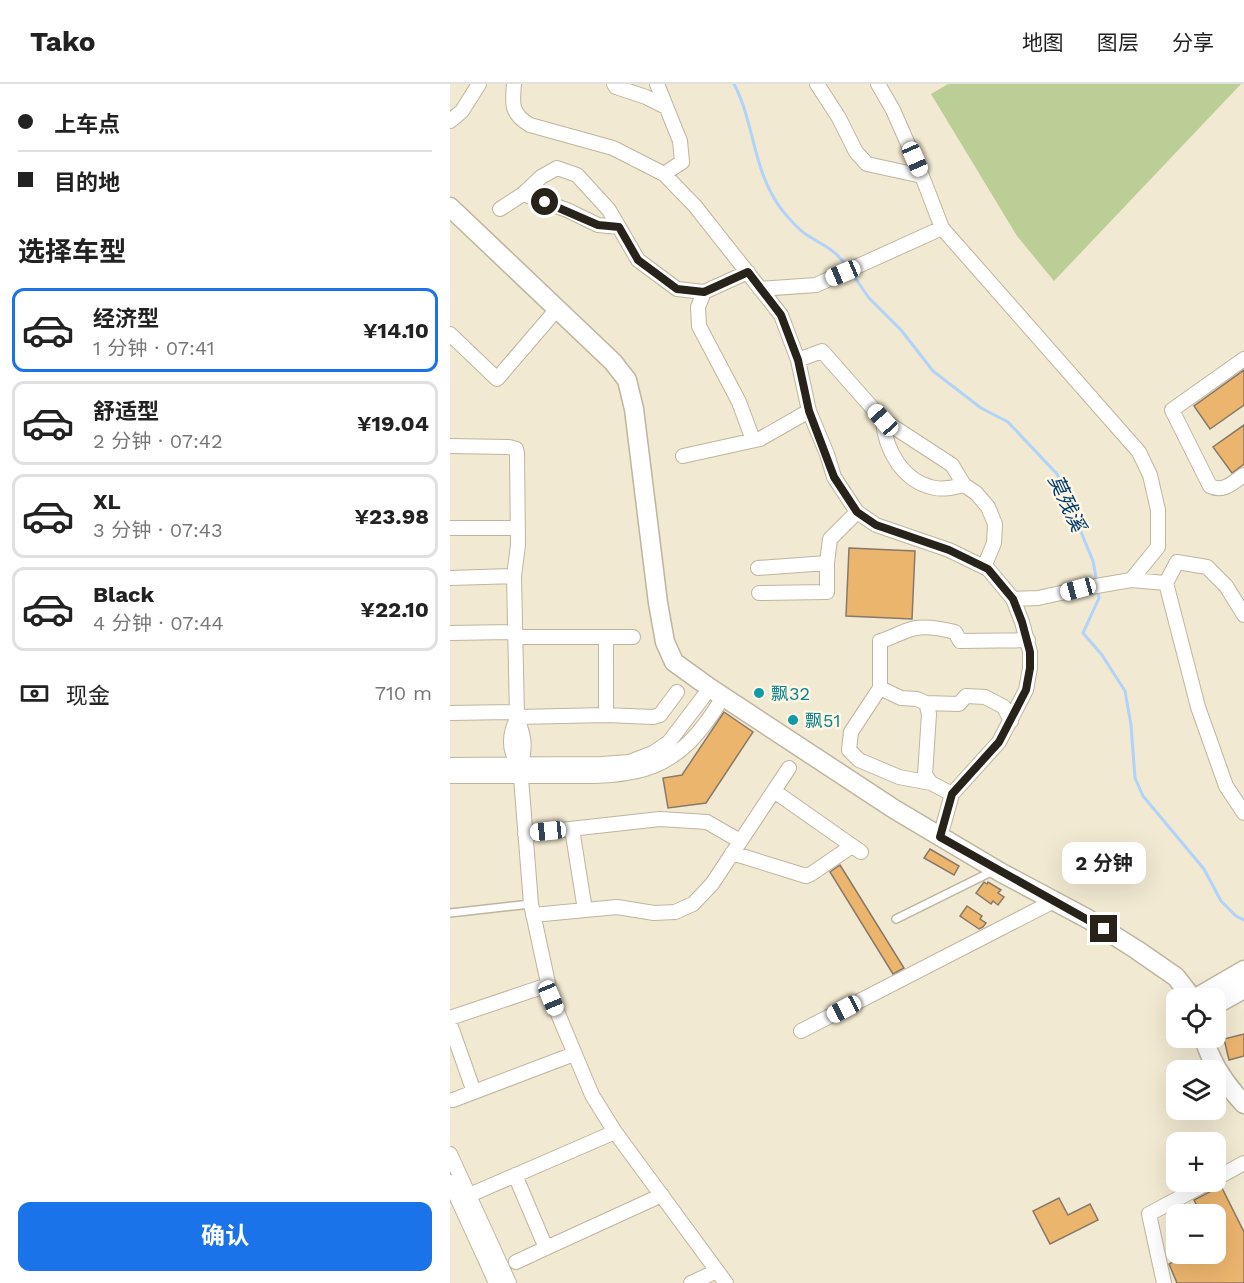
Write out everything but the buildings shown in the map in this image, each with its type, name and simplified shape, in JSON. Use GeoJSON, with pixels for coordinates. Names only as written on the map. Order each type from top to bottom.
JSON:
{"type":"FeatureCollection","features":[{"type":"Feature","properties":{"kind":"street"},"geometry":{"type":"LineString","coordinates":[[450,122],[462,111],[480,84]]}},
{"type":"Feature","properties":{"kind":"street"},"geometry":{"type":"LineString","coordinates":[[514,84],[513,100],[515,112],[520,120],[530,125],[613,148],[664,174],[694,206],[748,272],[781,315],[798,360],[809,411],[834,477],[857,512],[876,525],[949,550],[988,569],[1013,599],[1028,640],[1030,668],[1026,690],[999,742],[952,794],[940,837]]}},
{"type":"Feature","properties":{"kind":"street"},"geometry":{"type":"LineString","coordinates":[[614,84],[616,87],[646,97],[666,107]]}},
{"type":"Feature","properties":{"kind":"street"},"geometry":{"type":"LineString","coordinates":[[657,84],[680,141],[682,162],[664,174]]}},
{"type":"Feature","properties":{"kind":"street"},"geometry":{"type":"LineString","coordinates":[[817,84],[840,118],[856,152],[867,164],[922,176]]}},
{"type":"Feature","properties":{"kind":"street"},"geometry":{"type":"LineString","coordinates":[[878,84],[893,110],[942,228],[1139,452],[1150,476],[1158,510],[1158,547],[1131,580]]}},
{"type":"Feature","properties":{"kind":"street"},"geometry":{"type":"LineString","coordinates":[[500,209],[556,168],[577,175],[609,210],[638,260],[677,289],[704,292],[748,272]]}},
{"type":"Feature","properties":{"kind":"street"},"geometry":{"type":"LineString","coordinates":[[523,194],[567,210],[598,225],[619,227]]}},
{"type":"Feature","properties":{"kind":"street"},"geometry":{"type":"LineString","coordinates":[[450,207],[613,362],[627,380],[633,400],[658,603],[665,642],[674,662],[940,837],[995,870],[1088,919],[1162,966],[1185,988]]}},
{"type":"Feature","properties":{"kind":"street"},"geometry":{"type":"LineString","coordinates":[[760,289],[816,285],[942,228]]}},
{"type":"Feature","properties":{"kind":"street"},"geometry":{"type":"LineString","coordinates":[[704,292],[698,307],[699,326],[739,402],[753,440]]}},
{"type":"Feature","properties":{"kind":"street"},"geometry":{"type":"LineString","coordinates":[[450,334],[497,379],[557,309]]}},
{"type":"Feature","properties":{"kind":"street"},"geometry":{"type":"LineString","coordinates":[[798,360],[822,351],[883,420],[952,465],[964,485],[976,493],[988,507],[994,524],[994,543],[984,567]]}},
{"type":"Feature","properties":{"kind":"street"},"geometry":{"type":"LineString","coordinates":[[1244,358],[1172,410],[1210,486],[1216,489],[1224,488],[1244,475]]}},
{"type":"Feature","properties":{"kind":"street"},"geometry":{"type":"LineString","coordinates":[[682,456],[760,439],[809,411]]}},
{"type":"Feature","properties":{"kind":"street"},"geometry":{"type":"LineString","coordinates":[[883,420],[884,436],[893,457],[901,467],[918,480],[934,488],[964,485]]}},
{"type":"Feature","properties":{"kind":"street"},"geometry":{"type":"LineString","coordinates":[[450,446],[516,449],[518,555],[514,576],[517,716],[522,728],[524,744],[520,771],[532,910],[551,998],[592,1095],[615,1132],[721,1277],[691,1283]]}},
{"type":"Feature","properties":{"kind":"street"},"geometry":{"type":"LineString","coordinates":[[759,593],[827,592],[826,563],[830,539],[857,512]]}},
{"type":"Feature","properties":{"kind":"street"},"geometry":{"type":"LineString","coordinates":[[450,528],[518,528]]}},
{"type":"Feature","properties":{"kind":"street"},"geometry":{"type":"LineString","coordinates":[[1158,547],[1176,562],[1207,567],[1227,586],[1244,615]]}},
{"type":"Feature","properties":{"kind":"street"},"geometry":{"type":"LineString","coordinates":[[1176,562],[1166,583],[1198,707],[1226,786],[1244,813]]}},
{"type":"Feature","properties":{"kind":"street"},"geometry":{"type":"LineString","coordinates":[[758,568],[826,563]]}},
{"type":"Feature","properties":{"kind":"street"},"geometry":{"type":"LineString","coordinates":[[450,578],[514,576]]}},
{"type":"Feature","properties":{"kind":"street"},"geometry":{"type":"LineString","coordinates":[[1013,599],[1038,598],[1131,580],[1166,583]]}},
{"type":"Feature","properties":{"kind":"street"},"geometry":{"type":"LineString","coordinates":[[952,794],[931,783],[899,777],[859,760],[849,750],[850,732],[880,688],[880,641],[894,638],[915,628],[944,629],[955,632],[960,641],[1028,640]]}},
{"type":"Feature","properties":{"kind":"street"},"geometry":{"type":"LineString","coordinates":[[450,633],[633,637]]}},
{"type":"Feature","properties":{"kind":"street"},"geometry":{"type":"LineString","coordinates":[[606,637],[606,715]]}},
{"type":"Feature","properties":{"kind":"street"},"geometry":{"type":"LineString","coordinates":[[880,688],[901,698],[917,699],[926,703],[958,704],[966,696],[985,698],[1004,707],[1011,721]]}},
{"type":"Feature","properties":{"kind":"street"},"geometry":{"type":"LineString","coordinates":[[450,713],[653,717],[660,715],[677,692]]}},
{"type":"Feature","properties":{"kind":"street"},"geometry":{"type":"LineString","coordinates":[[450,776],[629,762],[660,749],[717,692]]}},
{"type":"Feature","properties":{"kind":"street"},"geometry":{"type":"LineString","coordinates":[[450,765],[608,776],[634,773],[658,764],[688,744],[701,730],[717,692]]}},
{"type":"Feature","properties":{"kind":"street"},"geometry":{"type":"LineString","coordinates":[[926,703],[929,714],[925,775],[931,783]]}},
{"type":"Feature","properties":{"kind":"street"},"geometry":{"type":"LineString","coordinates":[[677,734],[688,744]]}},
{"type":"Feature","properties":{"kind":"street"},"geometry":{"type":"LineString","coordinates":[[532,910],[585,910],[617,907],[654,913],[679,911],[693,904],[702,896],[789,768]]}},
{"type":"Feature","properties":{"kind":"street"},"geometry":{"type":"LineString","coordinates":[[525,834],[660,819],[696,820],[707,822],[736,847],[806,876],[857,849],[774,791]]}},
{"type":"Feature","properties":{"kind":"street"},"geometry":{"type":"LineString","coordinates":[[572,829],[585,910]]}},
{"type":"Feature","properties":{"kind":"street"},"geometry":{"type":"LineString","coordinates":[[801,1031],[1054,901]]}},
{"type":"Feature","properties":{"kind":"street"},"geometry":{"type":"LineString","coordinates":[[1218,988],[1241,978]]}},
{"type":"Feature","properties":{"kind":"street"},"geometry":{"type":"LineString","coordinates":[[1226,994],[1241,978]]}},
{"type":"Feature","properties":{"kind":"street"},"geometry":{"type":"LineString","coordinates":[[450,1018],[548,985]]}},
{"type":"Feature","properties":{"kind":"street"},"geometry":{"type":"LineString","coordinates":[[450,1024],[474,1092]]}},
{"type":"Feature","properties":{"kind":"street"},"geometry":{"type":"LineString","coordinates":[[1208,1048],[1215,1066],[1231,1090],[1244,1104]]}},
{"type":"Feature","properties":{"kind":"street"},"geometry":{"type":"LineString","coordinates":[[453,1100],[574,1054]]}},
{"type":"Feature","properties":{"kind":"street"},"geometry":{"type":"LineString","coordinates":[[463,1197],[615,1132]]}},
{"type":"Feature","properties":{"kind":"street"},"geometry":{"type":"LineString","coordinates":[[450,1154],[463,1197],[496,1283]]}},
{"type":"Feature","properties":{"kind":"street"},"geometry":{"type":"LineString","coordinates":[[1226,1173],[1244,1163]]}},
{"type":"Feature","properties":{"kind":"street"},"geometry":{"type":"LineString","coordinates":[[515,1175],[546,1248]]}},
{"type":"Feature","properties":{"kind":"street"},"geometry":{"type":"LineString","coordinates":[[450,1182],[463,1197],[509,1283]]}},
{"type":"Feature","properties":{"kind":"street"},"geometry":{"type":"LineString","coordinates":[[1164,1283],[1149,1214],[1190,1192]]}},
{"type":"Feature","properties":{"kind":"street"},"geometry":{"type":"LineString","coordinates":[[516,1262],[662,1196]]}},
{"type":"Feature","properties":{"kind":"lane"},"geometry":{"type":"LineString","coordinates":[[896,919],[995,870]]}},
{"type":"Feature","properties":{"kind":"lane"},"geometry":{"type":"LineString","coordinates":[[450,913],[532,910]]}},
{"type":"Feature","properties":{"kind":"green space"},"geometry":{"type":"Polygon","coordinates":[[[948,84],[1241,84],[1054,281],[1017,236],[931,94],[948,84]]]}},
{"type":"Feature","properties":{"kind":"waterway","name":"莫残溪"},"geometry":{"type":"LineString","coordinates":[[734,84],[767,185],[777,202],[800,230],[833,251],[847,267]]}},
{"type":"Feature","properties":{"kind":"waterway","name":"莫残溪"},"geometry":{"type":"LineString","coordinates":[[851,272],[869,298],[901,330],[933,371],[981,408],[1008,422],[1057,474],[1093,561],[1097,583]]}},
{"type":"Feature","properties":{"kind":"waterway","name":"莫残溪"},"geometry":{"type":"LineString","coordinates":[[1098,589],[1099,598],[1083,633],[1102,655],[1125,691],[1131,725],[1135,778],[1143,796],[1204,869],[1221,901],[1236,916],[1244,920]]}},
{"type":"Feature","properties":{"kind":"place","name":"飘32"},"geometry":{"type":"Point","coordinates":[759,693]}},
{"type":"Feature","properties":{"kind":"place","name":"飘51"},"geometry":{"type":"Point","coordinates":[793,720]}},
{"type":"Feature","properties":{"kind":"route"},"geometry":{"type":"LineString","coordinates":[[545,202],[598,225],[619,227],[638,260],[677,289],[704,292],[748,272],[781,315],[798,360],[809,411],[834,477],[857,512],[876,525],[949,550],[988,569],[1013,599],[1030,652],[1026,690],[999,742],[952,794],[940,837],[1104,929]]}}]}
